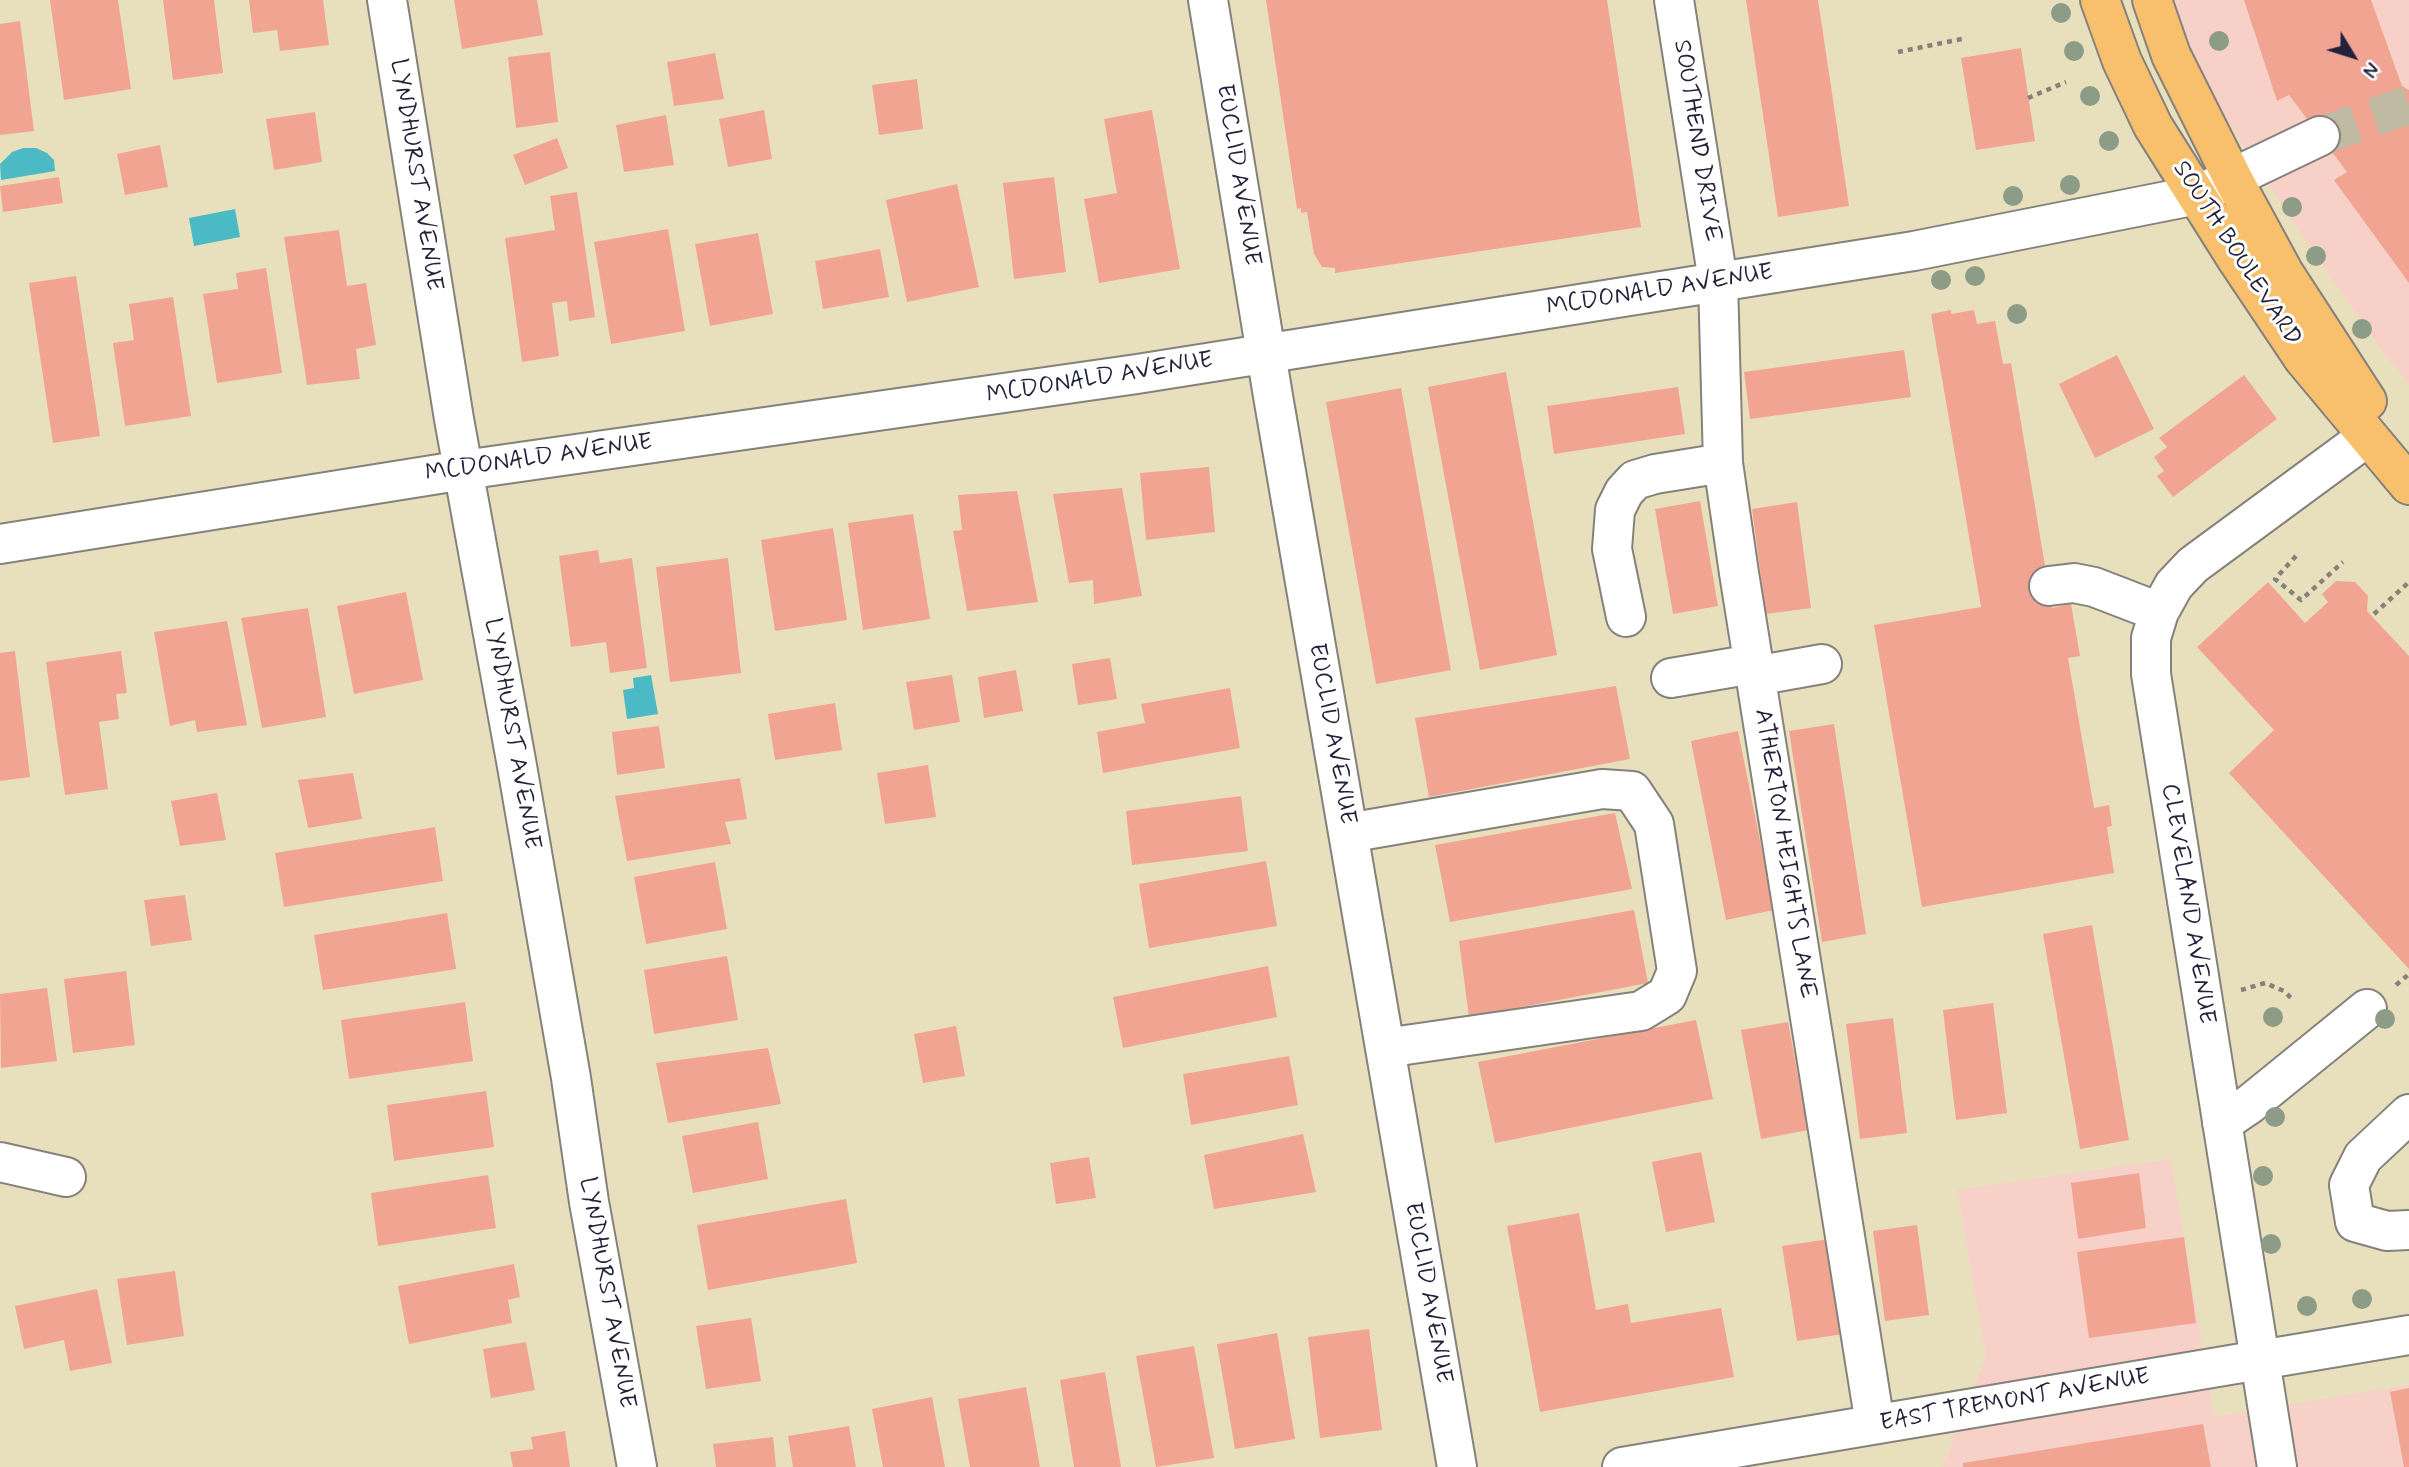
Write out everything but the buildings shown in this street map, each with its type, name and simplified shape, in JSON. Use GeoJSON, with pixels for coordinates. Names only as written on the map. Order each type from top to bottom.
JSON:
{"type":"FeatureCollection","features":[{"type":"Feature","properties":{"kind":"main road","name":"SOUTH BOULEVARD"},"geometry":{"type":"LineString","coordinates":[[2099,0],[2122,61],[2153,125],[2197,195],[2303,358],[2409,485]]}},
{"type":"Feature","properties":{"kind":"main road","name":"SOUTH BOULEVARD"},"geometry":{"type":"LineString","coordinates":[[2152,0],[2171,55],[2233,179],[2297,295],[2351,380],[2409,459]]}},
{"type":"Feature","properties":{"kind":"street","name":"LYNDHURST AVENUE"},"geometry":{"type":"LineString","coordinates":[[387,0],[464,470],[525,807],[589,1202],[637,1467]]}},
{"type":"Feature","properties":{"kind":"street","name":"EUCLID AVENUE"},"geometry":{"type":"LineString","coordinates":[[1208,0],[1457,1467]]}},
{"type":"Feature","properties":{"kind":"street","name":"SOUTHEND DRIVE"},"geometry":{"type":"LineString","coordinates":[[1674,0],[1718,281]]}},
{"type":"Feature","properties":{"kind":"street","name":"MCDONALD AVENUE"},"geometry":{"type":"LineString","coordinates":[[0,544],[464,470],[1137,374],[1914,251],[2197,195],[2320,136]]}},
{"type":"Feature","properties":{"kind":"street","name":"ATHERTON HEIGHTS LANE"},"geometry":{"type":"LineString","coordinates":[[1718,281],[1723,463],[1875,1424]]}},
{"type":"Feature","properties":{"kind":"street","name":"CLEVELAND AVENUE"},"geometry":{"type":"LineString","coordinates":[[2277,1467],[2151,674],[2151,638],[2159,612],[2174,585],[2193,565],[2367,437]]}},
{"type":"Feature","properties":{"kind":"street"},"geometry":{"type":"LineString","coordinates":[[1626,617],[1612,549],[1615,510],[1624,492],[1635,480],[1655,474],[1723,463]]}},
{"type":"Feature","properties":{"kind":"street"},"geometry":{"type":"LineString","coordinates":[[2049,586],[2074,583],[2094,586],[2159,612]]}},
{"type":"Feature","properties":{"kind":"street"},"geometry":{"type":"LineString","coordinates":[[1671,678],[1822,664]]}},
{"type":"Feature","properties":{"kind":"street"},"geometry":{"type":"LineString","coordinates":[[1348,833],[1602,789],[1632,791],[1654,824],[1677,971],[1667,995],[1641,1011],[1385,1048]]}},
{"type":"Feature","properties":{"kind":"street"},"geometry":{"type":"LineString","coordinates":[[2221,1123],[2250,1104],[2367,1009]]}},
{"type":"Feature","properties":{"kind":"street"},"geometry":{"type":"LineString","coordinates":[[2409,1114],[2363,1157],[2349,1185],[2355,1222],[2387,1231],[2409,1230]]}},
{"type":"Feature","properties":{"kind":"street"},"geometry":{"type":"LineString","coordinates":[[0,1162],[66,1177]]}},
{"type":"Feature","properties":{"kind":"street","name":"EAST TREMONT AVENUE"},"geometry":{"type":"LineString","coordinates":[[1622,1467],[2409,1335]]}},
{"type":"Feature","properties":{"kind":"path"},"geometry":{"type":"LineString","coordinates":[[1898,52],[1962,39]]}},
{"type":"Feature","properties":{"kind":"path"},"geometry":{"type":"LineString","coordinates":[[2028,98],[2066,82]]}},
{"type":"Feature","properties":{"kind":"path"},"geometry":{"type":"LineString","coordinates":[[2295,556],[2275,579],[2301,600],[2343,562]]}},
{"type":"Feature","properties":{"kind":"path"},"geometry":{"type":"LineString","coordinates":[[2374,614],[2408,583]]}},
{"type":"Feature","properties":{"kind":"path"},"geometry":{"type":"LineString","coordinates":[[2237,980],[2238,990],[2265,983],[2284,991],[2293,1000]]}},
{"type":"Feature","properties":{"kind":"shaded area"},"geometry":{"type":"Polygon","coordinates":[[[2163,0],[2409,0],[2409,384],[2391,363],[2311,249],[2189,63],[2163,0]]]}},
{"type":"Feature","properties":{"kind":"shaded area"},"geometry":{"type":"Polygon","coordinates":[[[2171,1159],[2214,1417],[2409,1385],[2409,1467],[1943,1467],[1986,1356],[1957,1190],[2171,1159]]]}},
{"type":"Feature","properties":{"kind":"water"},"geometry":{"type":"Polygon","coordinates":[[[23,148],[36,148],[47,153],[54,160],[55,171],[1,180],[0,164],[12,152],[23,148]]]}},
{"type":"Feature","properties":{"kind":"water"},"geometry":{"type":"Polygon","coordinates":[[[235,209],[240,237],[194,246],[189,218],[235,209]]]}},
{"type":"Feature","properties":{"kind":"water"},"geometry":{"type":"Polygon","coordinates":[[[651,675],[658,714],[627,719],[623,690],[634,688],[633,678],[651,675]]]}},
{"type":"Feature","properties":{"kind":"tunnel"},"geometry":{"type":"LineString","coordinates":[[2320,136],[2409,105]]}}]}
